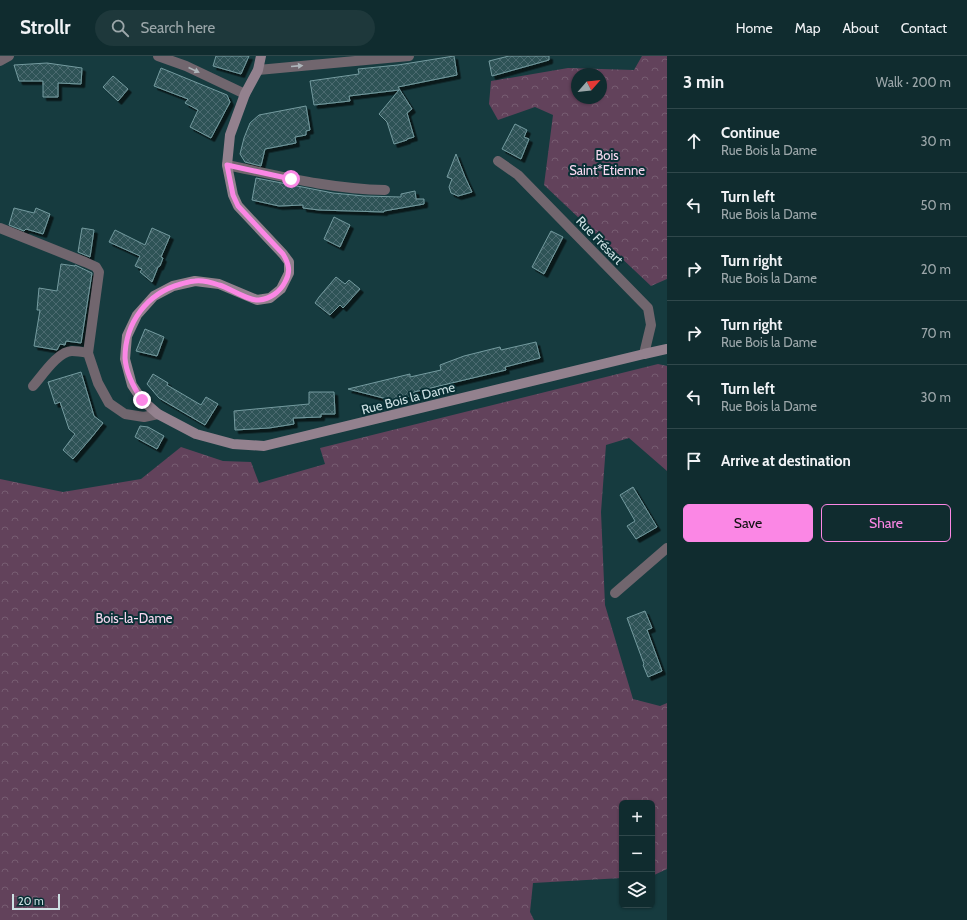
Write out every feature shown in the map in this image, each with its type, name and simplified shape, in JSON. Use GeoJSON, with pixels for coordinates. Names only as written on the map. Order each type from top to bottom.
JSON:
{"type":"FeatureCollection","features":[{"type":"Feature","properties":{"kind":"street"},"geometry":{"type":"LineString","coordinates":[[0,61],[9,56]]}},
{"type":"Feature","properties":{"kind":"street"},"geometry":{"type":"LineString","coordinates":[[158,56],[186,66],[244,94]]}},
{"type":"Feature","properties":{"kind":"street","name":"Rue Bois la Dame"},"geometry":{"type":"LineString","coordinates":[[261,56],[258,70],[244,94],[230,135],[227,165],[233,195],[238,206],[283,254],[288,262],[289,273],[281,289],[270,298],[258,300],[219,284],[195,281],[173,286],[154,296],[137,315],[127,336],[125,359],[132,385],[142,400],[158,414],[196,434],[233,444],[264,446],[667,349]]}},
{"type":"Feature","properties":{"kind":"street"},"geometry":{"type":"LineString","coordinates":[[258,70],[409,56]]}},
{"type":"Feature","properties":{"kind":"street","name":"Rue Frésart"},"geometry":{"type":"LineString","coordinates":[[498,161],[518,175],[648,308],[651,325],[644,354]]}},
{"type":"Feature","properties":{"kind":"street"},"geometry":{"type":"LineString","coordinates":[[227,165],[332,186],[385,190]]}},
{"type":"Feature","properties":{"kind":"street"},"geometry":{"type":"LineString","coordinates":[[0,228],[96,267],[99,272],[88,353],[98,383],[109,403],[125,414],[144,417],[158,414]]}},
{"type":"Feature","properties":{"kind":"street"},"geometry":{"type":"LineString","coordinates":[[33,386],[62,354],[71,351],[88,353]]}},
{"type":"Feature","properties":{"kind":"street"},"geometry":{"type":"LineString","coordinates":[[615,593],[667,548]]}},
{"type":"Feature","properties":{"kind":"green space","name":"Bois Saint*Etienne"},"geometry":{"type":"Polygon","coordinates":[[[642,56],[667,56],[667,279],[651,286],[544,185],[553,115],[535,107],[498,120],[489,104],[491,81],[568,68],[571,68],[571,104],[607,104],[607,69],[634,70],[642,56]]]}},
{"type":"Feature","properties":{"kind":"green space","name":"Bois-la-Dame"},"geometry":{"type":"Polygon","coordinates":[[[658,364],[667,366],[667,471],[629,438],[606,445],[601,512],[605,605],[633,699],[660,706],[667,703],[667,869],[655,875],[655,800],[619,800],[619,878],[533,883],[530,912],[534,920],[0,920],[0,479],[63,492],[141,479],[181,447],[223,461],[251,462],[259,483],[325,464],[320,448],[658,364]]]}},
{"type":"Feature","properties":{"kind":"building"},"geometry":{"type":"Polygon","coordinates":[[[216,56],[249,56],[241,74],[213,66],[216,56]]]}},
{"type":"Feature","properties":{"kind":"building"},"geometry":{"type":"Polygon","coordinates":[[[454,56],[457,75],[398,87],[412,109],[407,113],[414,137],[407,140],[394,144],[387,122],[379,114],[399,90],[349,96],[350,101],[314,105],[310,81],[359,74],[358,69],[398,65],[454,56]]]}},
{"type":"Feature","properties":{"kind":"building"},"geometry":{"type":"Polygon","coordinates":[[[509,56],[549,56],[549,60],[492,76],[489,61],[509,56]]]}},
{"type":"Feature","properties":{"kind":"building"},"geometry":{"type":"Polygon","coordinates":[[[47,63],[82,68],[81,84],[58,83],[58,97],[43,97],[43,81],[19,81],[14,65],[47,63]]]}},
{"type":"Feature","properties":{"kind":"building"},"geometry":{"type":"Polygon","coordinates":[[[161,68],[227,95],[230,102],[211,138],[190,127],[198,110],[185,103],[188,99],[154,86],[161,68]]]}},
{"type":"Feature","properties":{"kind":"building"},"geometry":{"type":"Polygon","coordinates":[[[113,76],[128,89],[118,101],[103,87],[113,76]]]}},
{"type":"Feature","properties":{"kind":"building"},"geometry":{"type":"Polygon","coordinates":[[[306,106],[310,130],[306,131],[306,135],[295,137],[296,143],[265,149],[261,166],[245,162],[240,154],[250,123],[259,115],[306,106]]]}},
{"type":"Feature","properties":{"kind":"building"},"geometry":{"type":"Polygon","coordinates":[[[515,124],[527,130],[524,137],[529,139],[521,159],[502,149],[515,124]]]}},
{"type":"Feature","properties":{"kind":"building"},"geometry":{"type":"Polygon","coordinates":[[[456,154],[472,192],[458,196],[451,193],[449,187],[452,179],[447,177],[456,154]]]}},
{"type":"Feature","properties":{"kind":"building"},"geometry":{"type":"Polygon","coordinates":[[[256,178],[333,193],[364,196],[401,197],[401,194],[415,191],[416,199],[424,199],[424,204],[384,212],[319,210],[303,208],[303,205],[279,206],[252,200],[256,178]]]}},
{"type":"Feature","properties":{"kind":"building"},"geometry":{"type":"Polygon","coordinates":[[[14,208],[34,213],[36,208],[50,214],[43,234],[26,229],[24,231],[9,225],[14,208]]]}},
{"type":"Feature","properties":{"kind":"building"},"geometry":{"type":"Polygon","coordinates":[[[334,217],[350,225],[340,247],[324,239],[334,217]]]}},
{"type":"Feature","properties":{"kind":"building"},"geometry":{"type":"Polygon","coordinates":[[[82,228],[94,230],[90,257],[78,252],[82,228]]]}},
{"type":"Feature","properties":{"kind":"building"},"geometry":{"type":"Polygon","coordinates":[[[152,228],[170,236],[161,257],[163,258],[160,266],[158,267],[152,282],[140,272],[142,269],[135,266],[140,256],[109,242],[115,230],[145,245],[152,228]]]}},
{"type":"Feature","properties":{"kind":"building"},"geometry":{"type":"Polygon","coordinates":[[[551,231],[563,237],[544,274],[532,267],[551,231]]]}},
{"type":"Feature","properties":{"kind":"building"},"geometry":{"type":"Polygon","coordinates":[[[61,264],[75,265],[92,273],[81,343],[66,341],[65,345],[60,344],[57,350],[34,346],[40,310],[37,310],[39,288],[57,291],[61,264]]]}},
{"type":"Feature","properties":{"kind":"building"},"geometry":{"type":"Polygon","coordinates":[[[336,277],[345,284],[349,280],[360,289],[343,308],[340,305],[330,315],[315,303],[336,277]]]}},
{"type":"Feature","properties":{"kind":"building"},"geometry":{"type":"Polygon","coordinates":[[[145,329],[164,337],[157,356],[136,351],[145,329]]]}},
{"type":"Feature","properties":{"kind":"building"},"geometry":{"type":"Polygon","coordinates":[[[536,342],[540,358],[505,367],[506,370],[414,392],[414,395],[391,400],[348,389],[410,374],[410,377],[441,370],[440,365],[464,356],[500,347],[501,350],[536,342]]]}},
{"type":"Feature","properties":{"kind":"building"},"geometry":{"type":"Polygon","coordinates":[[[81,372],[94,416],[103,423],[73,459],[63,450],[75,434],[69,429],[60,402],[55,404],[48,382],[81,372]]]}},
{"type":"Feature","properties":{"kind":"building"},"geometry":{"type":"Polygon","coordinates":[[[153,374],[168,383],[167,385],[201,405],[206,397],[218,404],[205,425],[159,398],[147,384],[153,374]]]}},
{"type":"Feature","properties":{"kind":"building"},"geometry":{"type":"Polygon","coordinates":[[[309,392],[334,392],[335,414],[321,414],[321,417],[293,418],[294,424],[269,428],[235,430],[234,411],[309,404],[309,392]]]}},
{"type":"Feature","properties":{"kind":"building"},"geometry":{"type":"Polygon","coordinates":[[[140,426],[148,427],[164,436],[157,449],[135,437],[140,426]]]}},
{"type":"Feature","properties":{"kind":"building"},"geometry":{"type":"Polygon","coordinates":[[[633,487],[657,527],[636,539],[627,526],[635,521],[620,495],[633,487]]]}},
{"type":"Feature","properties":{"kind":"building"},"geometry":{"type":"Polygon","coordinates":[[[645,611],[652,628],[647,630],[662,671],[648,677],[627,618],[645,611]]]}},
{"type":"Feature","properties":{"kind":"route"},"geometry":{"type":"LineString","coordinates":[[142,400],[132,385],[125,359],[127,336],[137,315],[154,296],[173,286],[195,281],[219,284],[244,296],[258,300],[270,298],[281,289],[289,273],[288,262],[283,254],[238,206],[233,195],[227,165],[291,179]]}}]}
